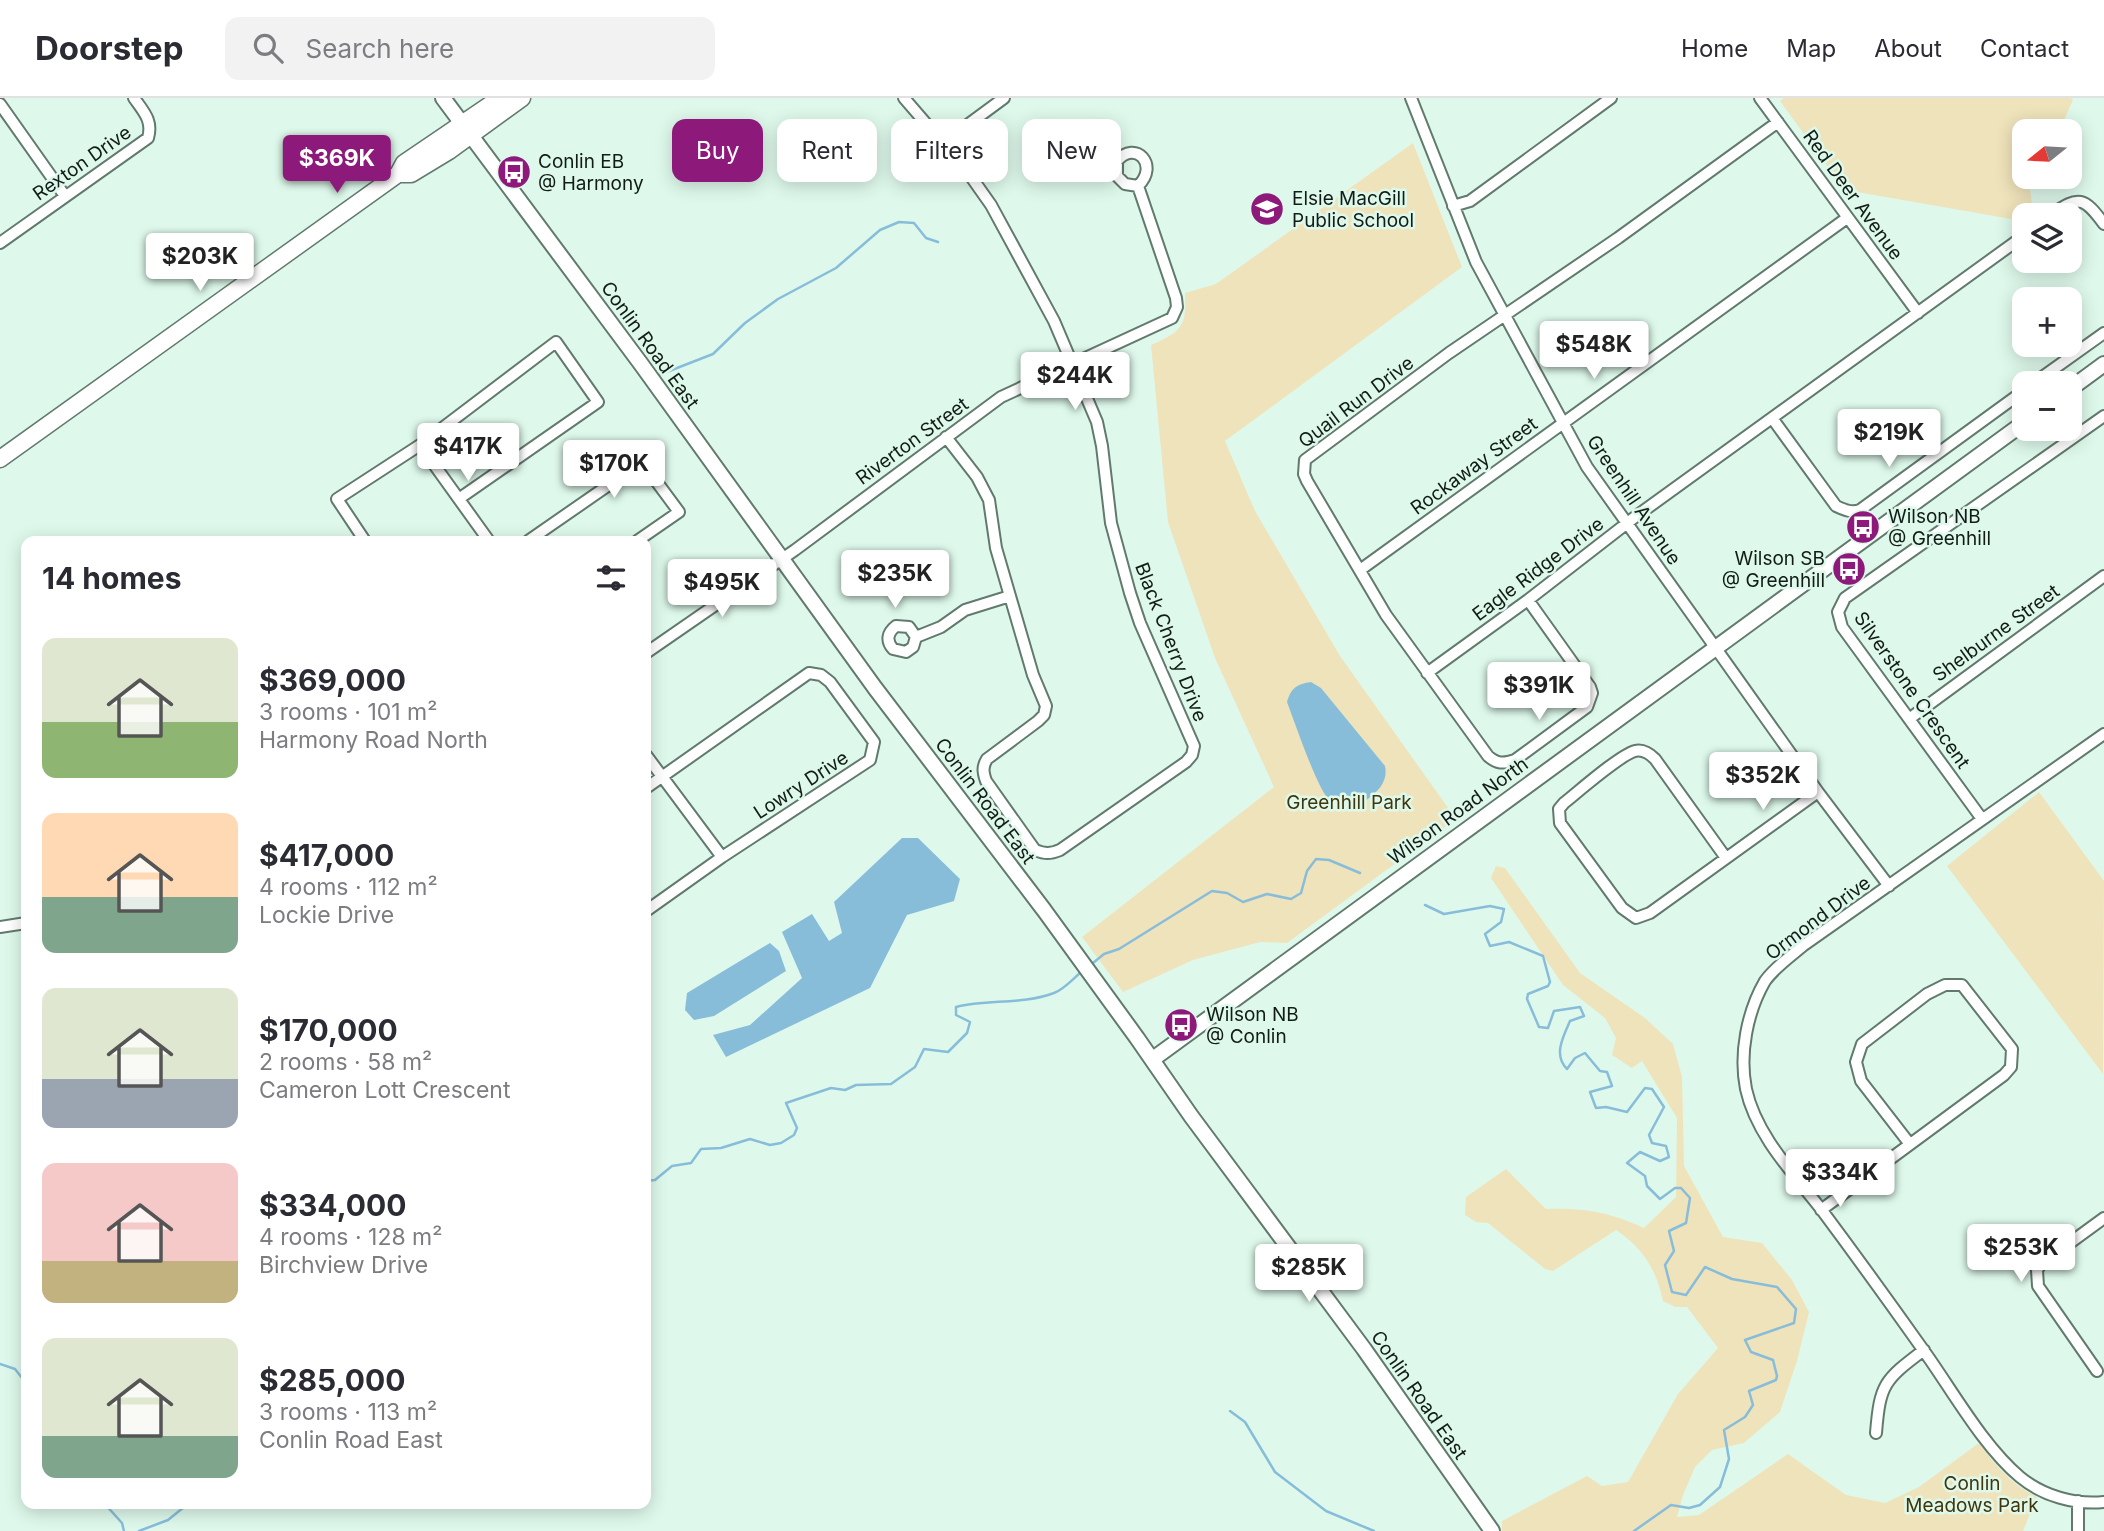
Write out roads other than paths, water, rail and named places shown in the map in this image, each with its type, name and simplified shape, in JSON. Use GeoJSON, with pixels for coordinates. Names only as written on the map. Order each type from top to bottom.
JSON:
{"type":"FeatureCollection","features":[{"type":"Feature","properties":{"kind":"main road"},"geometry":{"type":"LineString","coordinates":[[466,130],[500,98]]}},
{"type":"Feature","properties":{"kind":"main road"},"geometry":{"type":"LineString","coordinates":[[0,458],[398,174],[404,163],[522,98]]}},
{"type":"Feature","properties":{"kind":"street","name":"Rexton Drive"},"geometry":{"type":"LineString","coordinates":[[0,243],[148,138],[151,127],[148,118],[134,98]]}},
{"type":"Feature","properties":{"kind":"street","name":"Conlin Road East"},"geometry":{"type":"LineString","coordinates":[[443,98],[641,364],[780,559],[1153,1059],[1191,1116],[1364,1349],[1492,1531]]}},
{"type":"Feature","properties":{"kind":"street","name":"Black Cherry Drive"},"geometry":{"type":"LineString","coordinates":[[904,98],[922,119]]}},
{"type":"Feature","properties":{"kind":"street"},"geometry":{"type":"LineString","coordinates":[[976,119],[1004,98]]}},
{"type":"Feature","properties":{"kind":"street","name":"Greenhill Avenue"},"geometry":{"type":"LineString","coordinates":[[1412,98],[1476,262],[1587,467],[1818,792],[1889,886]]}},
{"type":"Feature","properties":{"kind":"street"},"geometry":{"type":"LineString","coordinates":[[1453,206],[1469,201],[1611,98]]}},
{"type":"Feature","properties":{"kind":"street","name":"Red Deer Avenue"},"geometry":{"type":"LineString","coordinates":[[1760,98],[1918,313]]}},
{"type":"Feature","properties":{"kind":"street"},"geometry":{"type":"LineString","coordinates":[[0,104],[65,196]]}},
{"type":"Feature","properties":{"kind":"street","name":"Quail Run Drive"},"geometry":{"type":"LineString","coordinates":[[1528,600],[1592,693],[1587,707],[1515,760],[1505,764],[1495,762],[1488,756],[1386,615],[1307,481],[1304,474],[1305,460],[1449,353],[1618,238],[1778,122]]}},
{"type":"Feature","properties":{"kind":"street","name":"Black Cherry Drive"},"geometry":{"type":"LineString","coordinates":[[946,437],[977,477],[989,500],[996,548],[1033,675],[1046,706],[1044,715],[1038,721],[987,759],[983,774],[1035,850],[1051,853],[1060,850],[1186,762],[1192,755],[1194,746],[1130,593],[1111,523],[1097,422],[1054,321],[1000,219],[975,182]]}},
{"type":"Feature","properties":{"kind":"street","name":"Riverton Street"},"geometry":{"type":"LineString","coordinates":[[651,649],[1008,393],[1167,321],[1176,313],[1177,298],[1138,186]]}},
{"type":"Feature","properties":{"kind":"street"},"geometry":{"type":"LineString","coordinates":[[2069,203],[2082,201],[2092,208],[2104,224]]}},
{"type":"Feature","properties":{"kind":"street","name":"Rockaway Street"},"geometry":{"type":"LineString","coordinates":[[1360,570],[1847,218]]}},
{"type":"Feature","properties":{"kind":"street","name":"Eagle Ridge Drive"},"geometry":{"type":"LineString","coordinates":[[1427,673],[1626,524],[2012,244]]}},
{"type":"Feature","properties":{"kind":"street"},"geometry":{"type":"LineString","coordinates":[[2051,371],[2104,333]]}},
{"type":"Feature","properties":{"kind":"street"},"geometry":{"type":"LineString","coordinates":[[362,536],[337,499],[420,445],[556,342],[598,402],[460,498]]}},
{"type":"Feature","properties":{"kind":"street"},"geometry":{"type":"LineString","coordinates":[[2082,380],[2104,364]]}},
{"type":"Feature","properties":{"kind":"street"},"geometry":{"type":"LineString","coordinates":[[1772,418],[1836,506],[1854,512],[2012,399]]}},
{"type":"Feature","properties":{"kind":"street","name":"Silverstone Crescent"},"geometry":{"type":"LineString","coordinates":[[1982,819],[1842,627],[1838,612],[1845,598],[2104,416]]}},
{"type":"Feature","properties":{"kind":"street","name":"Wilson Road North"},"geometry":{"type":"LineString","coordinates":[[1153,1059],[2012,431]]}},
{"type":"Feature","properties":{"kind":"street"},"geometry":{"type":"LineString","coordinates":[[420,445],[486,536]]}},
{"type":"Feature","properties":{"kind":"street"},"geometry":{"type":"LineString","coordinates":[[535,536],[642,462],[679,513],[644,536]]}},
{"type":"Feature","properties":{"kind":"street","name":"Shelburne Street"},"geometry":{"type":"LineString","coordinates":[[1909,719],[2104,576]]}},
{"type":"Feature","properties":{"kind":"street"},"geometry":{"type":"LineString","coordinates":[[916,637],[941,627],[965,610],[1010,596]]}},
{"type":"Feature","properties":{"kind":"street","name":"Lowry Drive"},"geometry":{"type":"LineString","coordinates":[[651,907],[722,857],[870,760],[874,742],[830,682],[821,675],[809,673],[663,777]]}},
{"type":"Feature","properties":{"kind":"street","name":"Ormond Drive"},"geometry":{"type":"LineString","coordinates":[[2104,734],[1804,945],[1780,965],[1766,981],[1747,1029],[1743,1054],[1746,1088],[1751,1105],[1770,1143],[1924,1350],[1998,1456],[2043,1492],[2058,1498],[2104,1502]]}},
{"type":"Feature","properties":{"kind":"street"},"geometry":{"type":"LineString","coordinates":[[1726,858],[1655,759],[1642,751],[1627,755],[1559,809],[1560,823],[1622,908],[1636,918],[1650,913],[1818,792]]}},
{"type":"Feature","properties":{"kind":"street"},"geometry":{"type":"LineString","coordinates":[[651,761],[722,857]]}},
{"type":"Feature","properties":{"kind":"street"},"geometry":{"type":"LineString","coordinates":[[651,785],[663,777]]}},
{"type":"Feature","properties":{"kind":"street"},"geometry":{"type":"LineString","coordinates":[[0,927],[21,924]]}},
{"type":"Feature","properties":{"kind":"street"},"geometry":{"type":"LineString","coordinates":[[1821,1210],[2004,1075],[2011,1067],[2012,1049],[1962,985],[1945,985],[1927,994],[1862,1044],[1856,1062],[1861,1081],[1909,1143]]}},
{"type":"Feature","properties":{"kind":"street"},"geometry":{"type":"LineString","coordinates":[[2097,1371],[2038,1286],[2036,1278],[2041,1264],[2104,1218]]}},
{"type":"Feature","properties":{"kind":"street"},"geometry":{"type":"LineString","coordinates":[[1876,1433],[1879,1400],[1886,1382],[1924,1350]]}},
{"type":"Feature","properties":{"kind":"street"},"geometry":{"type":"LineString","coordinates":[[2078,1501],[2078,1531]]}},
{"type":"Feature","properties":{"kind":"water"},"geometry":{"type":"Polygon","coordinates":[[[1311,682],[1321,688],[1385,766],[1385,776],[1380,788],[1359,804],[1348,806],[1328,798],[1306,753],[1287,702],[1295,688],[1311,682]]]}},
{"type":"Feature","properties":{"kind":"water"},"geometry":{"type":"Polygon","coordinates":[[[902,838],[918,838],[960,879],[954,901],[907,915],[870,988],[726,1057],[713,1035],[750,1025],[802,978],[782,932],[812,914],[829,941],[842,933],[834,902],[902,838]]]}},
{"type":"Feature","properties":{"kind":"water"},"geometry":{"type":"Polygon","coordinates":[[[770,943],[779,951],[786,971],[714,1016],[694,1020],[685,1010],[687,993],[770,943]]]}},
{"type":"Feature","properties":{"kind":"waterway"},"geometry":{"type":"LineString","coordinates":[[659,375],[713,354],[745,323],[778,299],[836,268],[880,230],[899,222],[914,223],[926,238],[938,242]]}},
{"type":"Feature","properties":{"kind":"waterway"},"geometry":{"type":"LineString","coordinates":[[1093,963],[1212,891],[1227,893],[1243,902],[1267,894],[1291,899],[1301,893],[1307,871],[1316,859],[1329,860],[1360,873]]}},
{"type":"Feature","properties":{"kind":"waterway"},"geometry":{"type":"LineString","coordinates":[[1425,905],[1444,914],[1490,906],[1504,909],[1501,922],[1485,934],[1490,946],[1509,942],[1543,956],[1550,982],[1548,986],[1528,994],[1527,999],[1539,1027],[1548,1028],[1554,1011],[1580,1007],[1584,1016],[1570,1021],[1560,1052],[1567,1069],[1575,1058],[1585,1053],[1600,1071],[1607,1072],[1612,1086],[1590,1092],[1596,1108],[1606,1107],[1627,1112],[1645,1088],[1652,1089],[1664,1107],[1649,1135],[1652,1143],[1666,1146],[1669,1157],[1660,1161],[1640,1152],[1627,1163],[1645,1176],[1647,1186],[1660,1199],[1675,1188],[1681,1188],[1690,1198],[1686,1223],[1669,1231],[1674,1251],[1665,1265],[1672,1292],[1686,1295],[1705,1267],[1732,1279],[1777,1287],[1796,1309],[1794,1323],[1745,1340],[1751,1352],[1773,1360],[1777,1376],[1776,1380],[1749,1391],[1753,1405],[1745,1417],[1724,1430],[1729,1459],[1720,1487],[1700,1505],[1689,1508],[1671,1505],[1634,1531]]}},
{"type":"Feature","properties":{"kind":"waterway"},"geometry":{"type":"LineString","coordinates":[[651,1180],[672,1166],[691,1163],[701,1149],[721,1148],[750,1139],[770,1145],[781,1143],[794,1135],[797,1128],[786,1103],[831,1088],[845,1090],[856,1085],[891,1084],[915,1067],[924,1049],[948,1052],[967,1033],[970,1022],[956,1015],[956,1007],[1042,997],[1061,990],[1080,973]]}},
{"type":"Feature","properties":{"kind":"waterway"},"geometry":{"type":"LineString","coordinates":[[0,1364],[15,1369],[21,1377]]}},
{"type":"Feature","properties":{"kind":"waterway"},"geometry":{"type":"LineString","coordinates":[[1230,1411],[1245,1422],[1275,1472],[1326,1511],[1374,1531]]}},
{"type":"Feature","properties":{"kind":"waterway"},"geometry":{"type":"LineString","coordinates":[[109,1509],[122,1523],[124,1531]]}},
{"type":"Feature","properties":{"kind":"waterway"},"geometry":{"type":"LineString","coordinates":[[139,1531],[168,1520],[182,1509]]}},
{"type":"Feature","properties":{"kind":"place","name":"Conlin EB @ Harmony"},"geometry":{"type":"Point","coordinates":[514,172]}},
{"type":"Feature","properties":{"kind":"place","name":"Elsie MacGill Public School"},"geometry":{"type":"Point","coordinates":[1267,209]}},
{"type":"Feature","properties":{"kind":"place","name":"Wilson NB @ Greenhill"},"geometry":{"type":"Point","coordinates":[1863,527]}},
{"type":"Feature","properties":{"kind":"place","name":"Wilson SB @ Greenhill"},"geometry":{"type":"Point","coordinates":[1849,569]}},
{"type":"Feature","properties":{"kind":"place","name":"Wilson NB @ Conlin"},"geometry":{"type":"Point","coordinates":[1181,1025]}},
{"type":"Feature","properties":{"kind":"park label","name":"Greenhill Park"},"geometry":{"type":"Point","coordinates":[1349,802]}},
{"type":"Feature","properties":{"kind":"park label","name":"Conlin Meadows Park"},"geometry":{"type":"Point","coordinates":[1972,1494]}}]}
